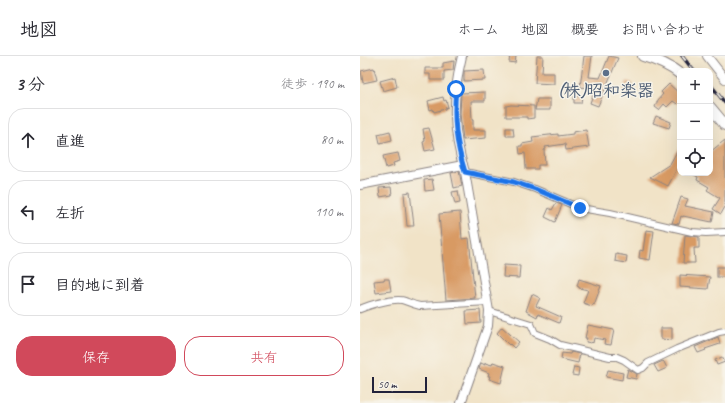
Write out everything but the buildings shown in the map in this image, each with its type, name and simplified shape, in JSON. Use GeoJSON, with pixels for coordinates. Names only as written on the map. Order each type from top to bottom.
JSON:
{"type":"FeatureCollection","features":[{"type":"Feature","properties":{"kind":"main road"},"geometry":{"type":"LineString","coordinates":[[643,56],[662,62],[677,71]]}},
{"type":"Feature","properties":{"kind":"main road"},"geometry":{"type":"LineString","coordinates":[[713,110],[725,125]]}},
{"type":"Feature","properties":{"kind":"street"},"geometry":{"type":"LineString","coordinates":[[461,403],[488,326],[490,311],[464,168],[458,150],[454,124],[458,78],[462,56]]}},
{"type":"Feature","properties":{"kind":"street"},"geometry":{"type":"LineString","coordinates":[[707,56],[725,79]]}},
{"type":"Feature","properties":{"kind":"street"},"geometry":{"type":"LineString","coordinates":[[360,185],[385,179],[464,168],[535,189],[580,208],[610,213],[692,232],[725,232]]}},
{"type":"Feature","properties":{"kind":"street"},"geometry":{"type":"LineString","coordinates":[[360,309],[384,302],[398,300],[404,300],[410,304],[424,306],[488,302]]}},
{"type":"Feature","properties":{"kind":"street"},"geometry":{"type":"LineString","coordinates":[[490,311],[531,324],[535,333],[560,345],[610,357],[617,357],[638,370],[643,368],[648,363],[719,332],[725,331]]}},
{"type":"Feature","properties":{"kind":"railway"},"geometry":{"type":"LineString","coordinates":[[682,56],[692,68]]}},
{"type":"Feature","properties":{"kind":"railway"},"geometry":{"type":"LineString","coordinates":[[713,88],[725,103]]}},
{"type":"Feature","properties":{"kind":"place","name":"(株)昭和楽器"},"geometry":{"type":"Point","coordinates":[606,73]}},
{"type":"Feature","properties":{"kind":"route"},"geometry":{"type":"LineString","coordinates":[[456,89],[454,124],[458,150],[465,172],[514,182],[580,208]]}}]}
